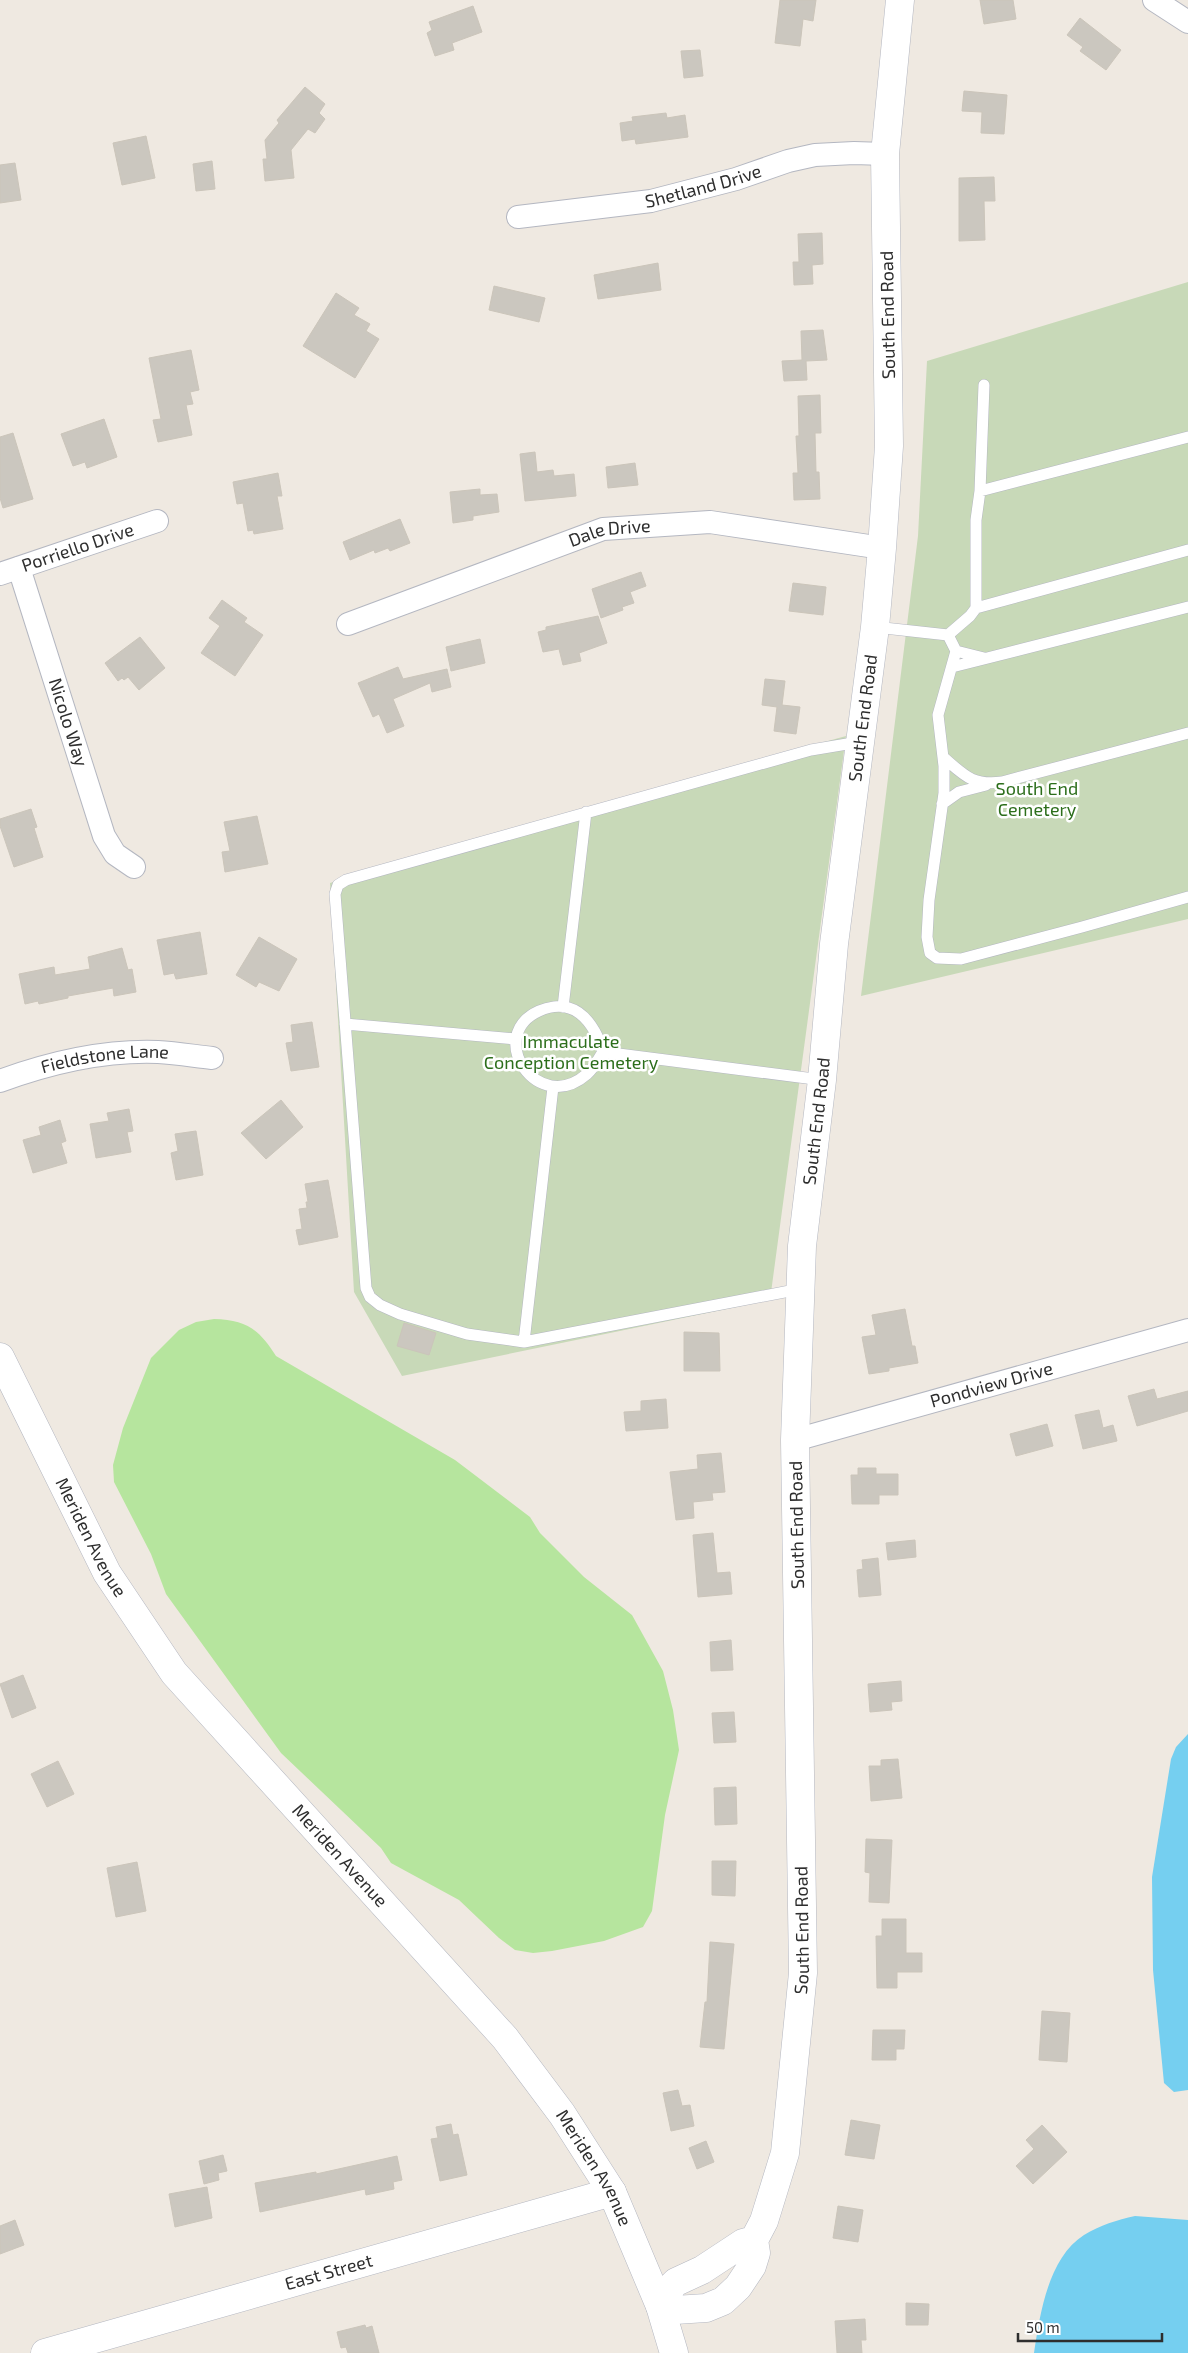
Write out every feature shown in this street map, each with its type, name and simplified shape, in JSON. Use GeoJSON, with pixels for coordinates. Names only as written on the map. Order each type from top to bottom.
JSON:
{"type":"FeatureCollection","features":[{"type":"Feature","properties":{"kind":"street","name":"South End Road"},"geometry":{"type":"LineString","coordinates":[[660,2306],[688,2311],[706,2308],[723,2301],[738,2287],[752,2266],[756,2253],[754,2240],[764,2221],[785,2154],[803,1972],[795,1440],[802,1246],[822,1080],[834,944],[874,627],[882,548],[889,446],[885,154],[900,0]]}},
{"type":"Feature","properties":{"kind":"street"},"geometry":{"type":"LineString","coordinates":[[1154,0],[1188,22]]}},
{"type":"Feature","properties":{"kind":"street","name":"Shetland Drive"},"geometry":{"type":"LineString","coordinates":[[518,217],[651,201],[736,180],[788,161],[815,155],[854,152],[885,154]]}},
{"type":"Feature","properties":{"kind":"street","name":"Porriello Drive"},"geometry":{"type":"LineString","coordinates":[[9,571],[157,521]]}},
{"type":"Feature","properties":{"kind":"street","name":"Dale Drive"},"geometry":{"type":"LineString","coordinates":[[348,624],[603,529],[710,522],[882,548]]}},
{"type":"Feature","properties":{"kind":"street","name":"Nicolo Way"},"geometry":{"type":"LineString","coordinates":[[9,571],[104,836],[115,854],[134,868]]}},
{"type":"Feature","properties":{"kind":"street","name":"Fieldstone Lane"},"geometry":{"type":"LineString","coordinates":[[0,1081],[34,1069],[102,1056],[157,1052],[212,1058]]}},
{"type":"Feature","properties":{"kind":"street","name":"Pondview Drive"},"geometry":{"type":"LineString","coordinates":[[795,1440],[1188,1330]]}},
{"type":"Feature","properties":{"kind":"street","name":"Meriden Avenue"},"geometry":{"type":"LineString","coordinates":[[0,1356],[107,1573],[174,1673],[505,2038],[562,2114],[612,2192],[660,2306],[674,2353]]}},
{"type":"Feature","properties":{"kind":"street","name":"East Street"},"geometry":{"type":"LineString","coordinates":[[46,2353],[612,2192]]}},
{"type":"Feature","properties":{"kind":"street"},"geometry":{"type":"LineString","coordinates":[[660,2306],[670,2288],[676,2282],[702,2270],[743,2243],[754,2240]]}},
{"type":"Feature","properties":{"kind":"lane"},"geometry":{"type":"LineString","coordinates":[[874,627],[948,635],[970,616],[976,608],[976,520],[980,491],[984,385]]}},
{"type":"Feature","properties":{"kind":"lane"},"geometry":{"type":"LineString","coordinates":[[980,491],[1188,437]]}},
{"type":"Feature","properties":{"kind":"lane"},"geometry":{"type":"LineString","coordinates":[[976,608],[1188,550]]}},
{"type":"Feature","properties":{"kind":"lane"},"geometry":{"type":"LineString","coordinates":[[952,667],[1188,607]]}},
{"type":"Feature","properties":{"kind":"lane"},"geometry":{"type":"LineString","coordinates":[[948,635],[956,651],[938,715],[943,757],[942,804],[934,852],[926,937],[930,953],[937,958],[960,959],[1082,928],[1188,897]]}},
{"type":"Feature","properties":{"kind":"lane"},"geometry":{"type":"LineString","coordinates":[[956,651],[985,658]]}},
{"type":"Feature","properties":{"kind":"lane"},"geometry":{"type":"LineString","coordinates":[[942,804],[959,792],[1188,733]]}},
{"type":"Feature","properties":{"kind":"lane"},"geometry":{"type":"LineString","coordinates":[[800,1289],[524,1342],[468,1334],[400,1314],[380,1305],[370,1297],[366,1288],[359,1212],[335,894],[338,884],[586,812],[811,750],[859,742]]}},
{"type":"Feature","properties":{"kind":"lane"},"geometry":{"type":"LineString","coordinates":[[943,757],[964,776],[975,782],[988,784]]}},
{"type":"Feature","properties":{"kind":"lane"},"geometry":{"type":"LineString","coordinates":[[563,1007],[586,812]]}},
{"type":"Feature","properties":{"kind":"lane"},"geometry":{"type":"LineString","coordinates":[[569,1007],[586,1020],[593,1029],[603,1052],[587,1074],[569,1085],[553,1087],[540,1083],[524,1070],[518,1056],[516,1039],[518,1031],[530,1016],[546,1009],[569,1007]]}},
{"type":"Feature","properties":{"kind":"lane"},"geometry":{"type":"LineString","coordinates":[[345,1024],[516,1039]]}},
{"type":"Feature","properties":{"kind":"lane"},"geometry":{"type":"LineString","coordinates":[[603,1052],[822,1080]]}},
{"type":"Feature","properties":{"kind":"lane"},"geometry":{"type":"LineString","coordinates":[[524,1342],[553,1087]]}},
{"type":"Feature","properties":{"kind":"green space","name":"South End Cemetery"},"geometry":{"type":"Polygon","coordinates":[[[1188,282],[1188,919],[861,996],[918,536],[927,361],[1188,282]]]}},
{"type":"Feature","properties":{"kind":"green space","name":"Immaculate Conception Cemetery"},"geometry":{"type":"Polygon","coordinates":[[[846,736],[770,1300],[402,1376],[354,1292],[330,883],[586,808],[846,736]]]}},
{"type":"Feature","properties":{"kind":"green space"},"geometry":{"type":"Polygon","coordinates":[[[214,1319],[235,1321],[251,1328],[264,1339],[276,1356],[455,1460],[530,1517],[540,1533],[584,1577],[632,1615],[663,1671],[673,1710],[679,1750],[665,1815],[652,1911],[643,1927],[604,1941],[552,1951],[533,1953],[515,1950],[499,1938],[459,1900],[391,1863],[381,1848],[281,1753],[166,1594],[151,1554],[114,1482],[113,1465],[123,1428],[151,1358],[179,1330],[196,1322],[214,1319]]]}},
{"type":"Feature","properties":{"kind":"water"},"geometry":{"type":"Polygon","coordinates":[[[1188,1734],[1188,2090],[1174,2092],[1164,2083],[1153,1970],[1152,1877],[1171,1759],[1176,1747],[1188,1734]]]}},
{"type":"Feature","properties":{"kind":"water"},"geometry":{"type":"Polygon","coordinates":[[[1135,2216],[1188,2220],[1188,2353],[1034,2353],[1039,2321],[1048,2288],[1062,2258],[1072,2245],[1090,2231],[1109,2223],[1135,2216]]]}},
{"type":"Feature","properties":{"kind":"building"},"geometry":{"type":"Polygon","coordinates":[[[780,0],[816,0],[813,21],[803,19],[800,46],[775,43],[780,0]]]}},
{"type":"Feature","properties":{"kind":"building"},"geometry":{"type":"Polygon","coordinates":[[[980,0],[1013,0],[1016,19],[984,24],[980,0]]]}},
{"type":"Feature","properties":{"kind":"building"},"geometry":{"type":"Polygon","coordinates":[[[473,6],[482,32],[452,43],[454,50],[435,56],[427,33],[432,30],[429,22],[473,6]]]}},
{"type":"Feature","properties":{"kind":"building"},"geometry":{"type":"Polygon","coordinates":[[[1080,18],[1121,50],[1106,70],[1080,51],[1083,47],[1067,35],[1080,18]]]}},
{"type":"Feature","properties":{"kind":"building"},"geometry":{"type":"Polygon","coordinates":[[[700,50],[703,76],[684,78],[681,51],[700,50]]]}},
{"type":"Feature","properties":{"kind":"building"},"geometry":{"type":"Polygon","coordinates":[[[305,87],[325,104],[319,113],[325,119],[315,133],[308,129],[291,150],[294,178],[265,181],[263,159],[267,159],[265,140],[279,123],[277,120],[305,87]]]}},
{"type":"Feature","properties":{"kind":"building"},"geometry":{"type":"Polygon","coordinates":[[[964,91],[1007,95],[1004,134],[981,133],[982,112],[962,111],[964,91]]]}},
{"type":"Feature","properties":{"kind":"building"},"geometry":{"type":"Polygon","coordinates":[[[666,113],[667,118],[685,115],[688,137],[636,144],[635,139],[622,141],[620,123],[633,121],[632,117],[666,113]]]}},
{"type":"Feature","properties":{"kind":"building"},"geometry":{"type":"Polygon","coordinates":[[[146,136],[155,178],[122,185],[113,143],[146,136]]]}},
{"type":"Feature","properties":{"kind":"building"},"geometry":{"type":"Polygon","coordinates":[[[212,161],[215,189],[196,191],[193,164],[212,161]]]}},
{"type":"Feature","properties":{"kind":"building"},"geometry":{"type":"Polygon","coordinates":[[[15,163],[21,200],[0,203],[0,165],[15,163]]]}},
{"type":"Feature","properties":{"kind":"building"},"geometry":{"type":"Polygon","coordinates":[[[994,177],[995,201],[984,201],[985,240],[959,241],[959,178],[994,177]]]}},
{"type":"Feature","properties":{"kind":"building"},"geometry":{"type":"Polygon","coordinates":[[[822,233],[823,264],[812,265],[813,284],[794,285],[793,262],[799,262],[798,234],[822,233]]]}},
{"type":"Feature","properties":{"kind":"building"},"geometry":{"type":"Polygon","coordinates":[[[658,263],[661,290],[598,299],[594,275],[658,263]]]}},
{"type":"Feature","properties":{"kind":"building"},"geometry":{"type":"Polygon","coordinates":[[[494,286],[545,298],[539,322],[489,310],[494,286]]]}},
{"type":"Feature","properties":{"kind":"building"},"geometry":{"type":"Polygon","coordinates":[[[336,293],[359,308],[354,315],[370,324],[366,331],[379,339],[355,378],[303,346],[336,293]]]}},
{"type":"Feature","properties":{"kind":"building"},"geometry":{"type":"Polygon","coordinates":[[[823,330],[827,360],[806,361],[807,380],[784,381],[782,361],[802,360],[801,331],[823,330]]]}},
{"type":"Feature","properties":{"kind":"building"},"geometry":{"type":"Polygon","coordinates":[[[191,350],[199,390],[190,392],[193,404],[186,405],[192,435],[158,442],[153,420],[161,419],[149,358],[191,350]]]}},
{"type":"Feature","properties":{"kind":"building"},"geometry":{"type":"Polygon","coordinates":[[[820,395],[821,433],[815,433],[816,472],[819,472],[820,499],[794,500],[793,473],[798,473],[796,436],[799,436],[798,396],[820,395]]]}},
{"type":"Feature","properties":{"kind":"building"},"geometry":{"type":"Polygon","coordinates":[[[104,419],[117,457],[87,468],[85,462],[73,466],[61,434],[104,419]]]}},
{"type":"Feature","properties":{"kind":"building"},"geometry":{"type":"Polygon","coordinates":[[[13,433],[33,499],[3,508],[0,498],[0,437],[13,433]]]}},
{"type":"Feature","properties":{"kind":"building"},"geometry":{"type":"Polygon","coordinates":[[[535,452],[537,472],[553,470],[554,476],[574,474],[576,496],[525,501],[520,454],[535,452]]]}},
{"type":"Feature","properties":{"kind":"building"},"geometry":{"type":"Polygon","coordinates":[[[635,463],[638,485],[608,488],[606,467],[635,463]]]}},
{"type":"Feature","properties":{"kind":"building"},"geometry":{"type":"Polygon","coordinates":[[[278,473],[282,496],[277,496],[283,529],[254,534],[253,530],[248,531],[243,503],[237,504],[233,482],[278,473]]]}},
{"type":"Feature","properties":{"kind":"building"},"geometry":{"type":"Polygon","coordinates":[[[480,489],[480,495],[497,494],[499,512],[473,516],[473,520],[453,523],[450,492],[480,489]]]}},
{"type":"Feature","properties":{"kind":"building"},"geometry":{"type":"Polygon","coordinates":[[[400,519],[410,543],[390,551],[388,548],[375,553],[374,550],[350,560],[343,542],[400,519]]]}},
{"type":"Feature","properties":{"kind":"building"},"geometry":{"type":"Polygon","coordinates":[[[641,572],[646,586],[630,592],[634,603],[622,607],[623,610],[601,618],[592,589],[641,572]]]}},
{"type":"Feature","properties":{"kind":"building"},"geometry":{"type":"Polygon","coordinates":[[[793,583],[826,587],[823,615],[789,611],[793,583]]]}},
{"type":"Feature","properties":{"kind":"building"},"geometry":{"type":"Polygon","coordinates":[[[222,600],[247,618],[244,622],[263,635],[235,676],[201,653],[220,626],[209,618],[222,600]]]}},
{"type":"Feature","properties":{"kind":"building"},"geometry":{"type":"Polygon","coordinates":[[[598,616],[607,643],[579,653],[581,661],[563,665],[559,649],[543,652],[538,632],[546,630],[546,627],[598,616]]]}},
{"type":"Feature","properties":{"kind":"building"},"geometry":{"type":"Polygon","coordinates":[[[140,637],[165,668],[139,690],[128,677],[118,681],[105,663],[140,637]]]}},
{"type":"Feature","properties":{"kind":"building"},"geometry":{"type":"Polygon","coordinates":[[[480,639],[485,663],[451,671],[446,647],[480,639]]]}},
{"type":"Feature","properties":{"kind":"building"},"geometry":{"type":"Polygon","coordinates":[[[398,667],[403,679],[447,669],[451,687],[432,692],[430,683],[393,699],[404,726],[387,733],[379,714],[373,717],[358,683],[398,667]]]}},
{"type":"Feature","properties":{"kind":"building"},"geometry":{"type":"Polygon","coordinates":[[[765,679],[785,681],[782,705],[800,707],[796,734],[774,731],[777,707],[762,705],[765,679]]]}},
{"type":"Feature","properties":{"kind":"building"},"geometry":{"type":"Polygon","coordinates":[[[31,809],[37,827],[34,828],[43,857],[14,867],[0,826],[0,819],[31,809]]]}},
{"type":"Feature","properties":{"kind":"building"},"geometry":{"type":"Polygon","coordinates":[[[257,816],[268,864],[225,872],[222,852],[230,851],[224,822],[257,816]]]}},
{"type":"Feature","properties":{"kind":"building"},"geometry":{"type":"Polygon","coordinates":[[[200,932],[207,974],[176,979],[174,973],[164,975],[157,940],[200,932]]]}},
{"type":"Feature","properties":{"kind":"building"},"geometry":{"type":"Polygon","coordinates":[[[259,937],[297,959],[279,991],[259,982],[256,987],[236,975],[259,937]]]}},
{"type":"Feature","properties":{"kind":"building"},"geometry":{"type":"Polygon","coordinates":[[[122,948],[128,970],[132,969],[136,992],[114,996],[113,988],[68,996],[68,998],[39,1004],[38,1001],[25,1004],[19,974],[54,967],[55,975],[90,969],[88,957],[122,948]]]}},
{"type":"Feature","properties":{"kind":"building"},"geometry":{"type":"Polygon","coordinates":[[[312,1022],[319,1067],[291,1071],[286,1043],[293,1042],[291,1025],[312,1022]]]}},
{"type":"Feature","properties":{"kind":"building"},"geometry":{"type":"Polygon","coordinates":[[[281,1100],[303,1127],[266,1159],[241,1133],[281,1100]]]}},
{"type":"Feature","properties":{"kind":"building"},"geometry":{"type":"Polygon","coordinates":[[[129,1109],[133,1131],[127,1132],[131,1152],[96,1158],[90,1124],[109,1121],[107,1113],[129,1109]]]}},
{"type":"Feature","properties":{"kind":"building"},"geometry":{"type":"Polygon","coordinates":[[[60,1120],[66,1141],[61,1143],[67,1163],[33,1173],[23,1140],[41,1135],[39,1127],[60,1120]]]}},
{"type":"Feature","properties":{"kind":"building"},"geometry":{"type":"Polygon","coordinates":[[[196,1131],[203,1175],[176,1180],[171,1153],[178,1151],[175,1134],[196,1131]]]}},
{"type":"Feature","properties":{"kind":"building"},"geometry":{"type":"Polygon","coordinates":[[[328,1180],[338,1237],[299,1245],[296,1230],[302,1229],[299,1209],[307,1208],[306,1202],[308,1202],[305,1184],[328,1180]]]}},
{"type":"Feature","properties":{"kind":"building"},"geometry":{"type":"Polygon","coordinates":[[[905,1309],[912,1346],[915,1346],[918,1363],[869,1374],[862,1337],[876,1335],[872,1315],[905,1309]]]}},
{"type":"Feature","properties":{"kind":"building"},"geometry":{"type":"Polygon","coordinates":[[[404,1323],[436,1333],[429,1355],[397,1346],[404,1323]]]}},
{"type":"Feature","properties":{"kind":"building"},"geometry":{"type":"Polygon","coordinates":[[[684,1332],[719,1333],[720,1371],[684,1371],[684,1332]]]}},
{"type":"Feature","properties":{"kind":"building"},"geometry":{"type":"Polygon","coordinates":[[[1154,1389],[1157,1399],[1188,1391],[1188,1411],[1137,1426],[1128,1396],[1154,1389]]]}},
{"type":"Feature","properties":{"kind":"building"},"geometry":{"type":"Polygon","coordinates":[[[666,1399],[668,1428],[626,1431],[624,1412],[641,1411],[641,1401],[666,1399]]]}},
{"type":"Feature","properties":{"kind":"building"},"geometry":{"type":"Polygon","coordinates":[[[1099,1410],[1103,1428],[1113,1425],[1117,1441],[1083,1449],[1075,1415],[1099,1410]]]}},
{"type":"Feature","properties":{"kind":"building"},"geometry":{"type":"Polygon","coordinates":[[[1047,1424],[1053,1446],[1016,1456],[1010,1434],[1047,1424]]]}},
{"type":"Feature","properties":{"kind":"building"},"geometry":{"type":"Polygon","coordinates":[[[721,1453],[725,1492],[712,1493],[713,1500],[693,1502],[694,1518],[676,1520],[670,1472],[698,1469],[697,1455],[721,1453]]]}},
{"type":"Feature","properties":{"kind":"building"},"geometry":{"type":"Polygon","coordinates":[[[858,1468],[876,1468],[876,1474],[898,1474],[898,1495],[879,1495],[879,1504],[852,1504],[851,1475],[858,1475],[858,1468]]]}},
{"type":"Feature","properties":{"kind":"building"},"geometry":{"type":"Polygon","coordinates":[[[713,1533],[717,1573],[730,1572],[732,1594],[698,1597],[693,1535],[713,1533]]]}},
{"type":"Feature","properties":{"kind":"building"},"geometry":{"type":"Polygon","coordinates":[[[915,1540],[916,1557],[888,1560],[886,1543],[915,1540]]]}},
{"type":"Feature","properties":{"kind":"building"},"geometry":{"type":"Polygon","coordinates":[[[878,1558],[881,1595],[859,1597],[857,1570],[863,1569],[862,1560],[878,1558]]]}},
{"type":"Feature","properties":{"kind":"building"},"geometry":{"type":"Polygon","coordinates":[[[731,1640],[733,1670],[711,1671],[710,1642],[731,1640]]]}},
{"type":"Feature","properties":{"kind":"building"},"geometry":{"type":"Polygon","coordinates":[[[23,1675],[36,1708],[12,1718],[0,1684],[23,1675]]]}},
{"type":"Feature","properties":{"kind":"building"},"geometry":{"type":"Polygon","coordinates":[[[901,1681],[902,1701],[891,1702],[892,1710],[870,1712],[868,1684],[901,1681]]]}},
{"type":"Feature","properties":{"kind":"building"},"geometry":{"type":"Polygon","coordinates":[[[734,1712],[736,1742],[714,1743],[712,1713],[734,1712]]]}},
{"type":"Feature","properties":{"kind":"building"},"geometry":{"type":"Polygon","coordinates":[[[898,1759],[902,1798],[871,1801],[869,1766],[881,1766],[881,1760],[898,1759]]]}},
{"type":"Feature","properties":{"kind":"building"},"geometry":{"type":"Polygon","coordinates":[[[58,1761],[74,1794],[47,1807],[31,1774],[58,1761]]]}},
{"type":"Feature","properties":{"kind":"building"},"geometry":{"type":"Polygon","coordinates":[[[736,1787],[737,1824],[715,1825],[714,1788],[736,1787]]]}},
{"type":"Feature","properties":{"kind":"building"},"geometry":{"type":"Polygon","coordinates":[[[866,1839],[892,1840],[889,1903],[869,1902],[870,1873],[865,1872],[866,1839]]]}},
{"type":"Feature","properties":{"kind":"building"},"geometry":{"type":"Polygon","coordinates":[[[712,1861],[736,1861],[735,1896],[712,1895],[712,1861]]]}},
{"type":"Feature","properties":{"kind":"building"},"geometry":{"type":"Polygon","coordinates":[[[137,1862],[146,1911],[116,1917],[107,1868],[137,1862]]]}},
{"type":"Feature","properties":{"kind":"building"},"geometry":{"type":"Polygon","coordinates":[[[882,1919],[906,1919],[906,1953],[922,1953],[922,1972],[897,1972],[897,1988],[877,1988],[876,1936],[882,1936],[882,1919]]]}},
{"type":"Feature","properties":{"kind":"building"},"geometry":{"type":"Polygon","coordinates":[[[710,1942],[734,1944],[724,2049],[700,2047],[705,2002],[707,2002],[710,1942]]]}},
{"type":"Feature","properties":{"kind":"building"},"geometry":{"type":"Polygon","coordinates":[[[1042,2011],[1070,2013],[1067,2062],[1039,2060],[1042,2011]]]}},
{"type":"Feature","properties":{"kind":"building"},"geometry":{"type":"Polygon","coordinates":[[[873,2030],[905,2030],[904,2049],[896,2049],[896,2060],[872,2060],[873,2030]]]}},
{"type":"Feature","properties":{"kind":"building"},"geometry":{"type":"Polygon","coordinates":[[[678,2090],[682,2106],[690,2105],[694,2126],[671,2131],[663,2093],[678,2090]]]}},
{"type":"Feature","properties":{"kind":"building"},"geometry":{"type":"Polygon","coordinates":[[[851,2120],[880,2125],[874,2159],[845,2155],[851,2120]]]}},
{"type":"Feature","properties":{"kind":"building"},"geometry":{"type":"Polygon","coordinates":[[[451,2124],[453,2135],[458,2134],[467,2175],[440,2181],[431,2139],[438,2138],[436,2127],[451,2124]]]}},
{"type":"Feature","properties":{"kind":"building"},"geometry":{"type":"Polygon","coordinates":[[[1042,2125],[1067,2152],[1033,2184],[1016,2166],[1034,2149],[1026,2140],[1042,2125]]]}},
{"type":"Feature","properties":{"kind":"building"},"geometry":{"type":"Polygon","coordinates":[[[706,2141],[714,2162],[697,2169],[689,2148],[706,2141]]]}},
{"type":"Feature","properties":{"kind":"building"},"geometry":{"type":"Polygon","coordinates":[[[223,2155],[227,2171],[218,2173],[219,2180],[204,2184],[199,2161],[223,2155]]]}},
{"type":"Feature","properties":{"kind":"building"},"geometry":{"type":"Polygon","coordinates":[[[397,2156],[402,2180],[393,2182],[394,2189],[366,2195],[365,2189],[260,2212],[255,2183],[316,2172],[316,2174],[397,2156]]]}},
{"type":"Feature","properties":{"kind":"building"},"geometry":{"type":"Polygon","coordinates":[[[207,2187],[212,2218],[175,2227],[169,2194],[207,2187]]]}},
{"type":"Feature","properties":{"kind":"building"},"geometry":{"type":"Polygon","coordinates":[[[838,2206],[863,2210],[858,2242],[833,2238],[838,2206]]]}},
{"type":"Feature","properties":{"kind":"building"},"geometry":{"type":"Polygon","coordinates":[[[15,2220],[24,2245],[0,2254],[0,2226],[15,2220]]]}},
{"type":"Feature","properties":{"kind":"building"},"geometry":{"type":"Polygon","coordinates":[[[906,2303],[929,2304],[928,2325],[906,2325],[906,2303]]]}},
{"type":"Feature","properties":{"kind":"building"},"geometry":{"type":"Polygon","coordinates":[[[865,2319],[866,2340],[861,2340],[862,2353],[837,2353],[835,2321],[865,2319]]]}},
{"type":"Feature","properties":{"kind":"building"},"geometry":{"type":"Polygon","coordinates":[[[365,2325],[366,2328],[372,2326],[379,2353],[348,2353],[346,2347],[341,2348],[337,2332],[365,2325]]]}}]}
